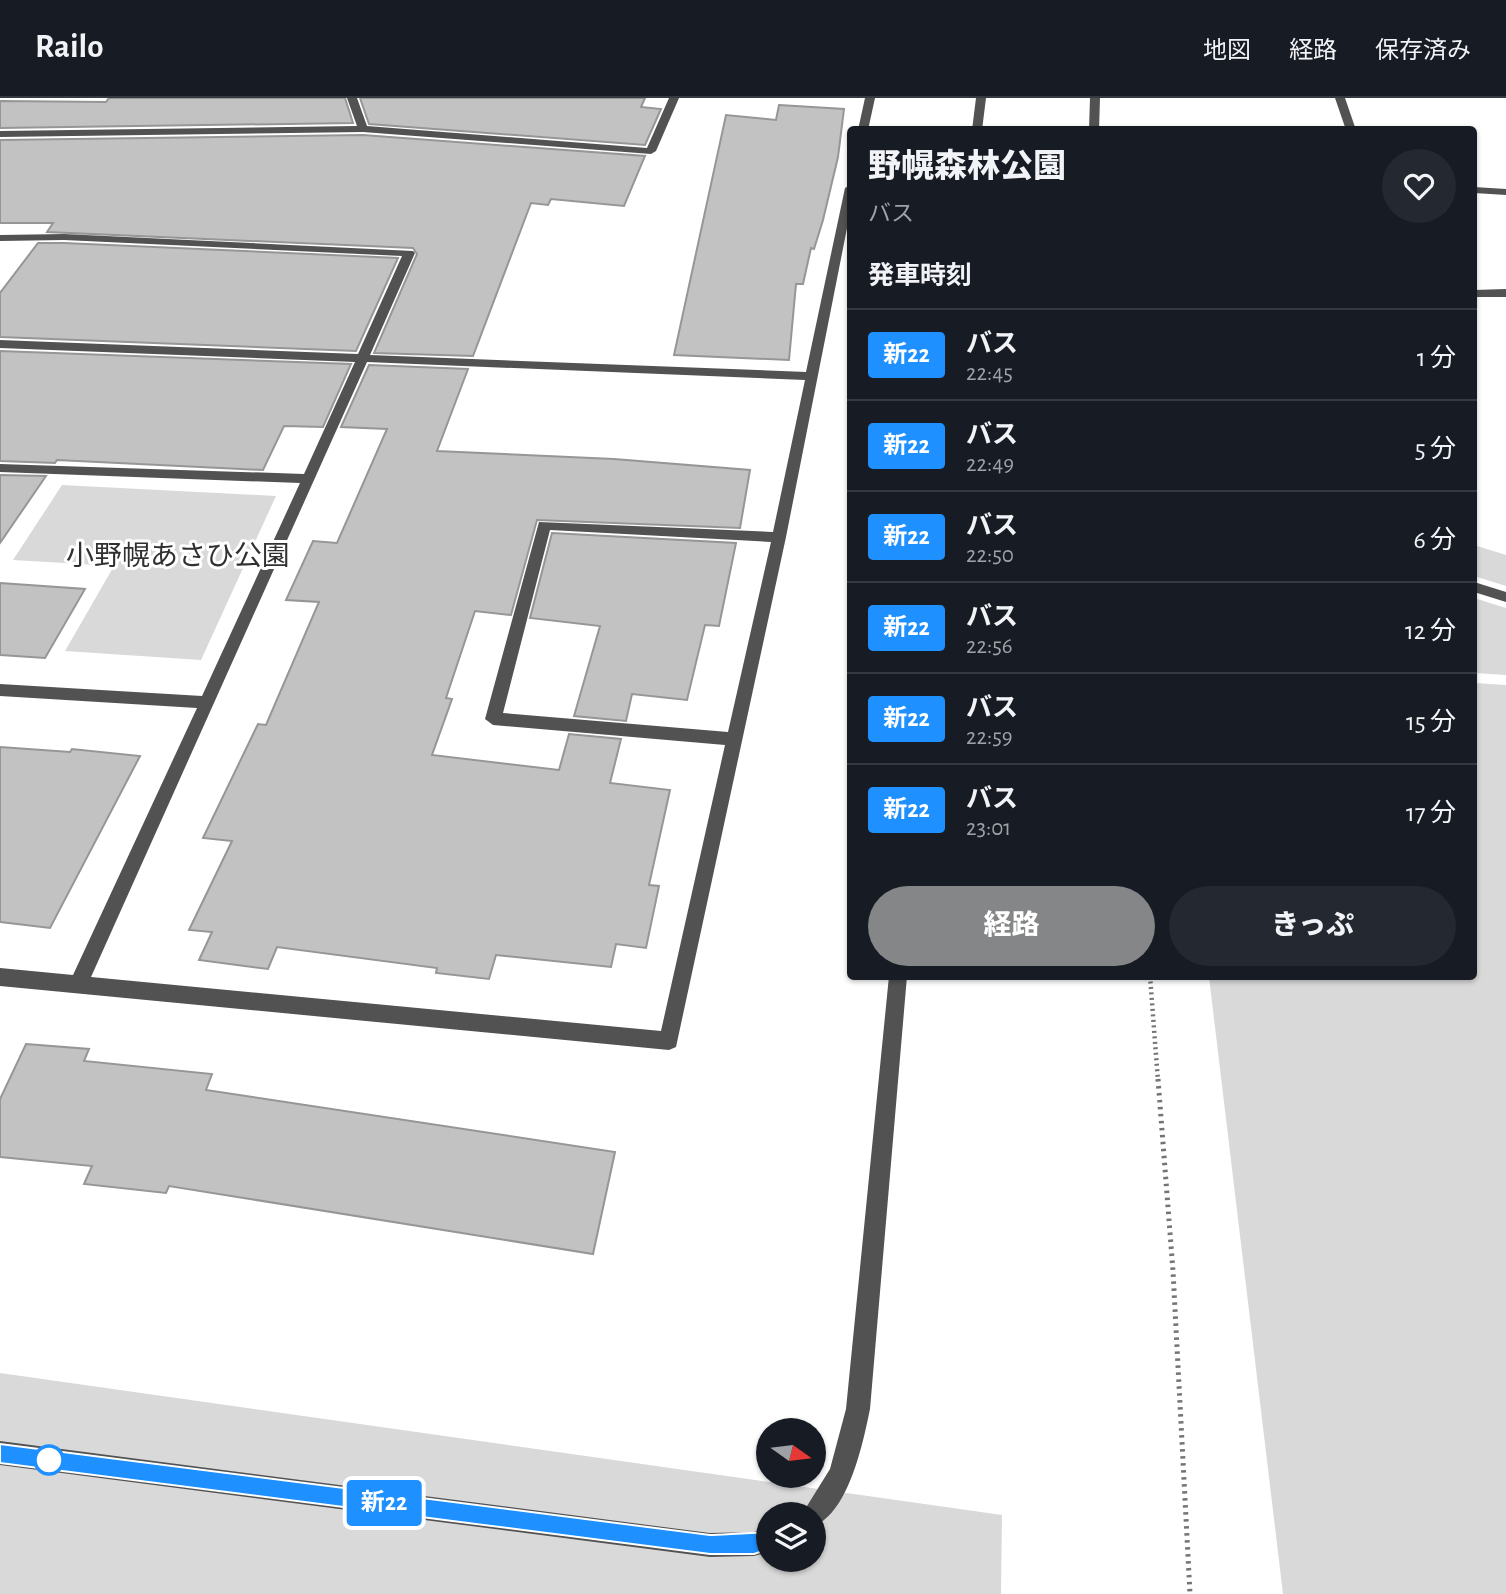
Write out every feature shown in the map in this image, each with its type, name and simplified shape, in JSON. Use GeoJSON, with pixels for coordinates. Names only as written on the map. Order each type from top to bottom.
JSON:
{"type":"FeatureCollection","features":[{"type":"Feature","properties":{"kind":"street"},"geometry":{"type":"LineString","coordinates":[[352,98],[363,130]]}},
{"type":"Feature","properties":{"kind":"street"},"geometry":{"type":"LineString","coordinates":[[0,134],[363,130],[651,151],[674,98]]}},
{"type":"Feature","properties":{"kind":"street"},"geometry":{"type":"LineString","coordinates":[[864,126],[870,98]]}},
{"type":"Feature","properties":{"kind":"street"},"geometry":{"type":"LineString","coordinates":[[978,126],[981,98]]}},
{"type":"Feature","properties":{"kind":"street"},"geometry":{"type":"LineString","coordinates":[[1094,126],[1095,98]]}},
{"type":"Feature","properties":{"kind":"street"},"geometry":{"type":"LineString","coordinates":[[1340,98],[1350,126]]}},
{"type":"Feature","properties":{"kind":"street"},"geometry":{"type":"LineString","coordinates":[[1477,190],[1506,192]]}},
{"type":"Feature","properties":{"kind":"street"},"geometry":{"type":"LineString","coordinates":[[0,977],[669,1041],[812,376],[846,232]]}},
{"type":"Feature","properties":{"kind":"street"},"geometry":{"type":"LineString","coordinates":[[0,237],[64,237],[409,253],[78,985]]}},
{"type":"Feature","properties":{"kind":"street"},"geometry":{"type":"LineString","coordinates":[[1477,294],[1506,293]]}},
{"type":"Feature","properties":{"kind":"street"},"geometry":{"type":"LineString","coordinates":[[0,344],[362,356],[812,376]]}},
{"type":"Feature","properties":{"kind":"street"},"geometry":{"type":"LineString","coordinates":[[0,468],[309,479]]}},
{"type":"Feature","properties":{"kind":"street"},"geometry":{"type":"LineString","coordinates":[[734,739],[493,719],[544,525],[779,537]]}},
{"type":"Feature","properties":{"kind":"street"},"geometry":{"type":"LineString","coordinates":[[1477,588],[1506,597]]}},
{"type":"Feature","properties":{"kind":"street"},"geometry":{"type":"LineString","coordinates":[[0,690],[206,702]]}},
{"type":"Feature","properties":{"kind":"street"},"geometry":{"type":"LineString","coordinates":[[826,1502],[847,1461],[858,1409],[898,980]]}},
{"type":"Feature","properties":{"kind":"street"},"geometry":{"type":"LineString","coordinates":[[0,1453],[710,1545],[756,1543]]}},
{"type":"Feature","properties":{"kind":"path"},"geometry":{"type":"LineString","coordinates":[[1150,980],[1173,1271],[1190,1594]]}},
{"type":"Feature","properties":{"kind":"green space","name":"小野幌あさひ公園"},"geometry":{"type":"Polygon","coordinates":[[[62,485],[276,496],[201,660],[65,651],[114,566],[13,560],[62,485]]]}},
{"type":"Feature","properties":{"kind":"green space"},"geometry":{"type":"Polygon","coordinates":[[[1477,546],[1506,555],[1506,586],[1477,577],[1477,546]]]}},
{"type":"Feature","properties":{"kind":"green space"},"geometry":{"type":"Polygon","coordinates":[[[1477,599],[1506,608],[1506,675],[1477,673],[1477,599]]]}},
{"type":"Feature","properties":{"kind":"green space"},"geometry":{"type":"Polygon","coordinates":[[[1477,683],[1506,685],[1506,1594],[1283,1594],[1209,980],[1477,980],[1477,683]]]}},
{"type":"Feature","properties":{"kind":"green space"},"geometry":{"type":"Polygon","coordinates":[[[0,1373],[756,1480],[756,1488],[811,1488],[1002,1515],[1001,1594],[0,1594],[0,1373]]]}},
{"type":"Feature","properties":{"kind":"building"},"geometry":{"type":"Polygon","coordinates":[[[109,98],[345,98],[353,123],[0,128],[0,101],[106,102],[109,98]]]}},
{"type":"Feature","properties":{"kind":"building"},"geometry":{"type":"Polygon","coordinates":[[[360,98],[645,98],[641,107],[661,109],[645,145],[369,124],[360,98]]]}},
{"type":"Feature","properties":{"kind":"building"},"geometry":{"type":"Polygon","coordinates":[[[779,105],[844,109],[838,157],[823,220],[814,249],[811,248],[803,284],[796,284],[789,360],[674,355],[726,115],[776,120],[779,105]]]}},
{"type":"Feature","properties":{"kind":"building"},"geometry":{"type":"Polygon","coordinates":[[[363,135],[645,156],[624,206],[551,199],[548,205],[531,203],[473,356],[374,353],[417,254],[413,248],[47,232],[53,223],[0,223],[0,140],[363,135]]]}},
{"type":"Feature","properties":{"kind":"building"},"geometry":{"type":"Polygon","coordinates":[[[38,243],[398,258],[356,351],[0,337],[0,293],[38,243]]]}},
{"type":"Feature","properties":{"kind":"building"},"geometry":{"type":"Polygon","coordinates":[[[0,351],[351,364],[323,427],[284,426],[263,470],[57,460],[55,463],[0,461],[0,351]]]}},
{"type":"Feature","properties":{"kind":"building"},"geometry":{"type":"Polygon","coordinates":[[[369,365],[468,369],[437,451],[614,459],[750,470],[740,528],[537,520],[511,615],[475,611],[446,698],[452,699],[432,755],[559,770],[569,734],[621,739],[610,783],[670,790],[649,885],[659,886],[646,948],[616,944],[611,967],[496,955],[489,979],[436,973],[437,968],[277,947],[268,969],[199,960],[212,932],[189,930],[232,841],[203,838],[258,724],[266,725],[319,602],[286,600],[313,541],[337,543],[387,429],[341,427],[369,365]]]}},
{"type":"Feature","properties":{"kind":"building"},"geometry":{"type":"Polygon","coordinates":[[[0,475],[46,476],[0,543],[0,475]]]}},
{"type":"Feature","properties":{"kind":"building"},"geometry":{"type":"Polygon","coordinates":[[[552,533],[736,543],[719,626],[705,625],[687,700],[632,694],[626,721],[574,716],[600,626],[530,618],[552,533]]]}},
{"type":"Feature","properties":{"kind":"building"},"geometry":{"type":"Polygon","coordinates":[[[0,583],[85,589],[45,658],[0,655],[0,583]]]}},
{"type":"Feature","properties":{"kind":"building"},"geometry":{"type":"Polygon","coordinates":[[[0,747],[70,752],[72,749],[140,756],[50,928],[0,922],[0,747]]]}},
{"type":"Feature","properties":{"kind":"building"},"geometry":{"type":"Polygon","coordinates":[[[26,1044],[89,1049],[84,1061],[212,1074],[206,1090],[615,1152],[593,1254],[169,1186],[166,1193],[84,1184],[92,1166],[0,1157],[0,1099],[26,1044]]]}},
{"type":"Feature","properties":{"kind":"bus line","name":"新22"},"geometry":{"type":"LineString","coordinates":[[0,1453],[710,1545],[756,1543]]}}]}
